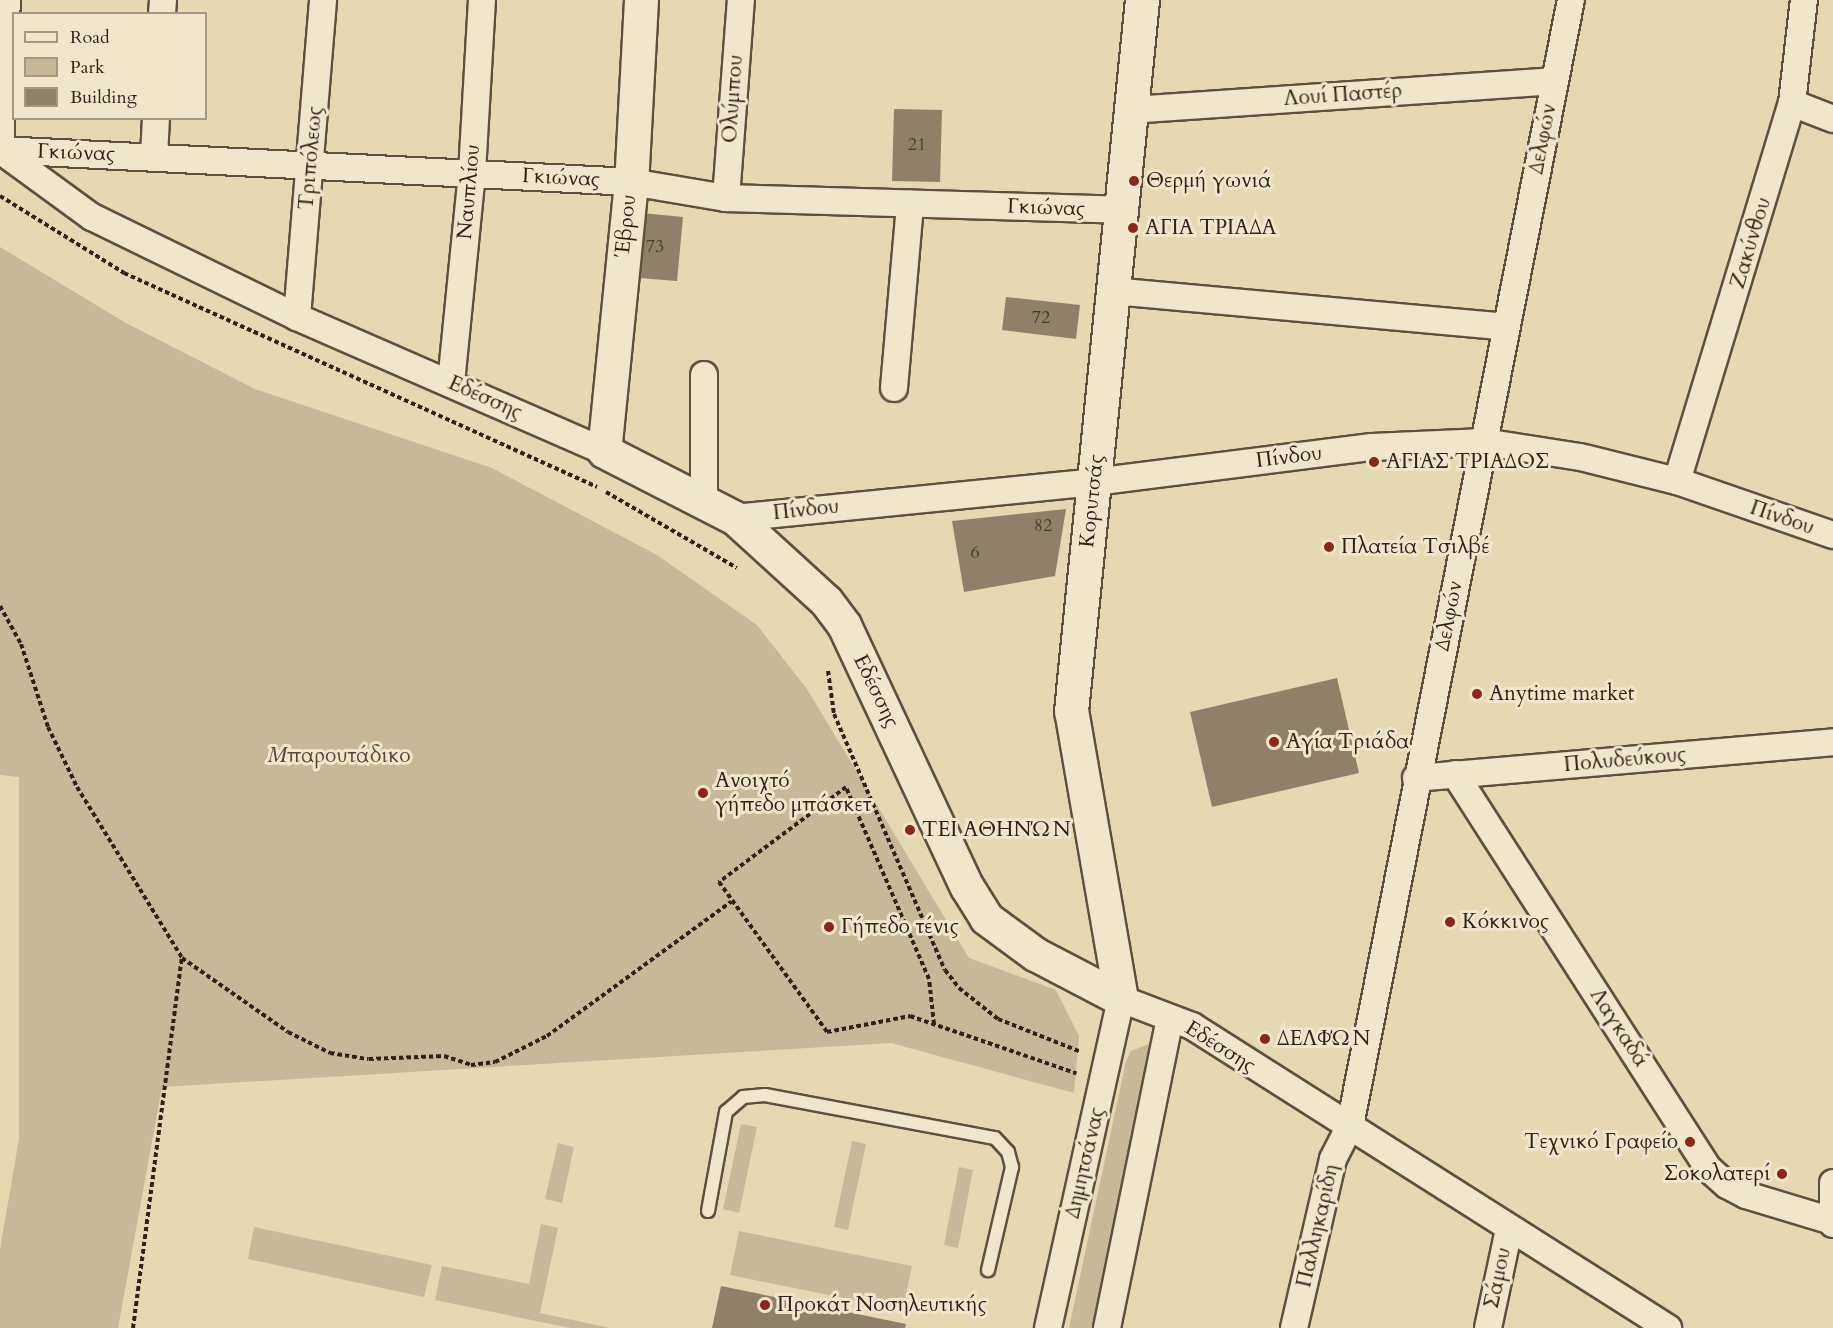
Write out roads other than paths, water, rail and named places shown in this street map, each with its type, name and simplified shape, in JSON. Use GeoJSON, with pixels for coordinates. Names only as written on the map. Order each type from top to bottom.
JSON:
{"type":"FeatureCollection","features":[{"type":"Feature","properties":{"kind":"street"},"geometry":{"type":"LineString","coordinates":[[0,150],[6,0]]}},
{"type":"Feature","properties":{"kind":"street","name":"Τριπόλεως"},"geometry":{"type":"LineString","coordinates":[[297,317],[323,0]]}},
{"type":"Feature","properties":{"kind":"street","name":"Ναυπλίου"},"geometry":{"type":"LineString","coordinates":[[451,383],[472,173],[482,0]]}},
{"type":"Feature","properties":{"kind":"street","name":"Έβρου"},"geometry":{"type":"LineString","coordinates":[[604,451],[631,182],[641,0]]}},
{"type":"Feature","properties":{"kind":"street","name":"Ολύμπου"},"geometry":{"type":"LineString","coordinates":[[726,198],[741,0]]}},
{"type":"Feature","properties":{"kind":"street","name":"Κορυτσάς"},"geometry":{"type":"LineString","coordinates":[[1121,999],[1071,711],[1142,0]]}},
{"type":"Feature","properties":{"kind":"street","name":"Δελφών"},"geometry":{"type":"LineString","coordinates":[[1350,1126],[1416,778],[1570,0]]}},
{"type":"Feature","properties":{"kind":"street","name":"Ζακύνθου"},"geometry":{"type":"LineString","coordinates":[[1677,481],[1792,103],[1804,0]]}},
{"type":"Feature","properties":{"kind":"street","name":"Λουί Παστέρ"},"geometry":{"type":"LineString","coordinates":[[1131,110],[1554,81]]}},
{"type":"Feature","properties":{"kind":"street"},"geometry":{"type":"LineString","coordinates":[[1792,103],[1833,119]]}},
{"type":"Feature","properties":{"kind":"street"},"geometry":{"type":"LineString","coordinates":[[154,156],[156,120]]}},
{"type":"Feature","properties":{"kind":"street","name":"Γκιώνας"},"geometry":{"type":"LineString","coordinates":[[0,150],[154,156],[631,182],[726,198],[1121,210]]}},
{"type":"Feature","properties":{"kind":"street","name":"Εδέσσης"},"geometry":{"type":"LineString","coordinates":[[0,150],[92,217],[297,317],[604,451],[735,518],[826,601],[844,625],[967,887],[986,918],[1035,954],[1121,999],[1192,1026],[1668,1328]]}},
{"type":"Feature","properties":{"kind":"street"},"geometry":{"type":"LineString","coordinates":[[894,388],[910,204]]}},
{"type":"Feature","properties":{"kind":"street"},"geometry":{"type":"LineString","coordinates":[[1113,291],[1505,327]]}},
{"type":"Feature","properties":{"kind":"street"},"geometry":{"type":"LineString","coordinates":[[704,375],[704,501]]}},
{"type":"Feature","properties":{"kind":"street","name":"Πίνδου"},"geometry":{"type":"LineString","coordinates":[[735,518],[1094,482],[1372,447],[1484,442],[1580,457],[1677,481],[1833,535]]}},
{"type":"Feature","properties":{"kind":"street","name":"Πολυδεύκους"},"geometry":{"type":"LineString","coordinates":[[1416,778],[1833,741]]}},
{"type":"Feature","properties":{"kind":"street","name":"Λαγκαδά"},"geometry":{"type":"LineString","coordinates":[[1455,774],[1709,1169],[1727,1185],[1746,1195],[1832,1223]]}},
{"type":"Feature","properties":{"kind":"street","name":"Δημητσάνας"},"geometry":{"type":"LineString","coordinates":[[1048,1328],[1121,999]]}},
{"type":"Feature","properties":{"kind":"street"},"geometry":{"type":"LineString","coordinates":[[1107,1328],[1170,1018]]}},
{"type":"Feature","properties":{"kind":"street","name":"Παλληκαρίδη"},"geometry":{"type":"LineString","coordinates":[[1294,1328],[1333,1160],[1350,1126]]}},
{"type":"Feature","properties":{"kind":"street"},"geometry":{"type":"LineString","coordinates":[[1832,1223],[1833,1183]]}},
{"type":"Feature","properties":{"kind":"street","name":"Σάμου"},"geometry":{"type":"LineString","coordinates":[[1488,1328],[1509,1228]]}},
{"type":"Feature","properties":{"kind":"lane"},"geometry":{"type":"LineString","coordinates":[[708,1211],[726,1112],[743,1097],[765,1095],[995,1138],[1008,1152],[1012,1167],[988,1270]]}},
{"type":"Feature","properties":{"kind":"place","name":"Θερμή γωνιά"},"geometry":{"type":"Point","coordinates":[1134,181]}},
{"type":"Feature","properties":{"kind":"place","name":"ΑΓΙΑ ΤΡΙΑΔΑ"},"geometry":{"type":"Point","coordinates":[1133,228]}},
{"type":"Feature","properties":{"kind":"place","name":"ΑΓΙΑΣ ΤΡΙΑΔΟΣ"},"geometry":{"type":"Point","coordinates":[1374,462]}},
{"type":"Feature","properties":{"kind":"place","name":"Πλατεία Τσιλβέ"},"geometry":{"type":"Point","coordinates":[1329,547]}},
{"type":"Feature","properties":{"kind":"place","name":"Anytime market"},"geometry":{"type":"Point","coordinates":[1477,694]}},
{"type":"Feature","properties":{"kind":"place","name":"Αγία Τριάδα"},"geometry":{"type":"Point","coordinates":[1274,742]}},
{"type":"Feature","properties":{"kind":"place","name":"Ανοιχτό γήπεδο μπάσκετ"},"geometry":{"type":"Point","coordinates":[703,793]}},
{"type":"Feature","properties":{"kind":"place","name":"ΤΕΙ ΑΘΗΝΏΝ"},"geometry":{"type":"Point","coordinates":[910,830]}},
{"type":"Feature","properties":{"kind":"place","name":"Κόκκινος"},"geometry":{"type":"Point","coordinates":[1450,922]}},
{"type":"Feature","properties":{"kind":"place","name":"Γήπεδο τένις"},"geometry":{"type":"Point","coordinates":[829,927]}},
{"type":"Feature","properties":{"kind":"place","name":"ΔΕΛΦΏΝ"},"geometry":{"type":"Point","coordinates":[1265,1039]}},
{"type":"Feature","properties":{"kind":"place","name":"Τεχνικό Γραφείο"},"geometry":{"type":"Point","coordinates":[1690,1142]}},
{"type":"Feature","properties":{"kind":"place","name":"Σοκολατερί"},"geometry":{"type":"Point","coordinates":[1782,1174]}},
{"type":"Feature","properties":{"kind":"place","name":"Προκάτ Νοσηλευτικής"},"geometry":{"type":"Point","coordinates":[765,1305]}},
{"type":"Feature","properties":{"kind":"park label","name":"Μπαρουτάδικο"},"geometry":{"type":"Point","coordinates":[339,756]}}]}
